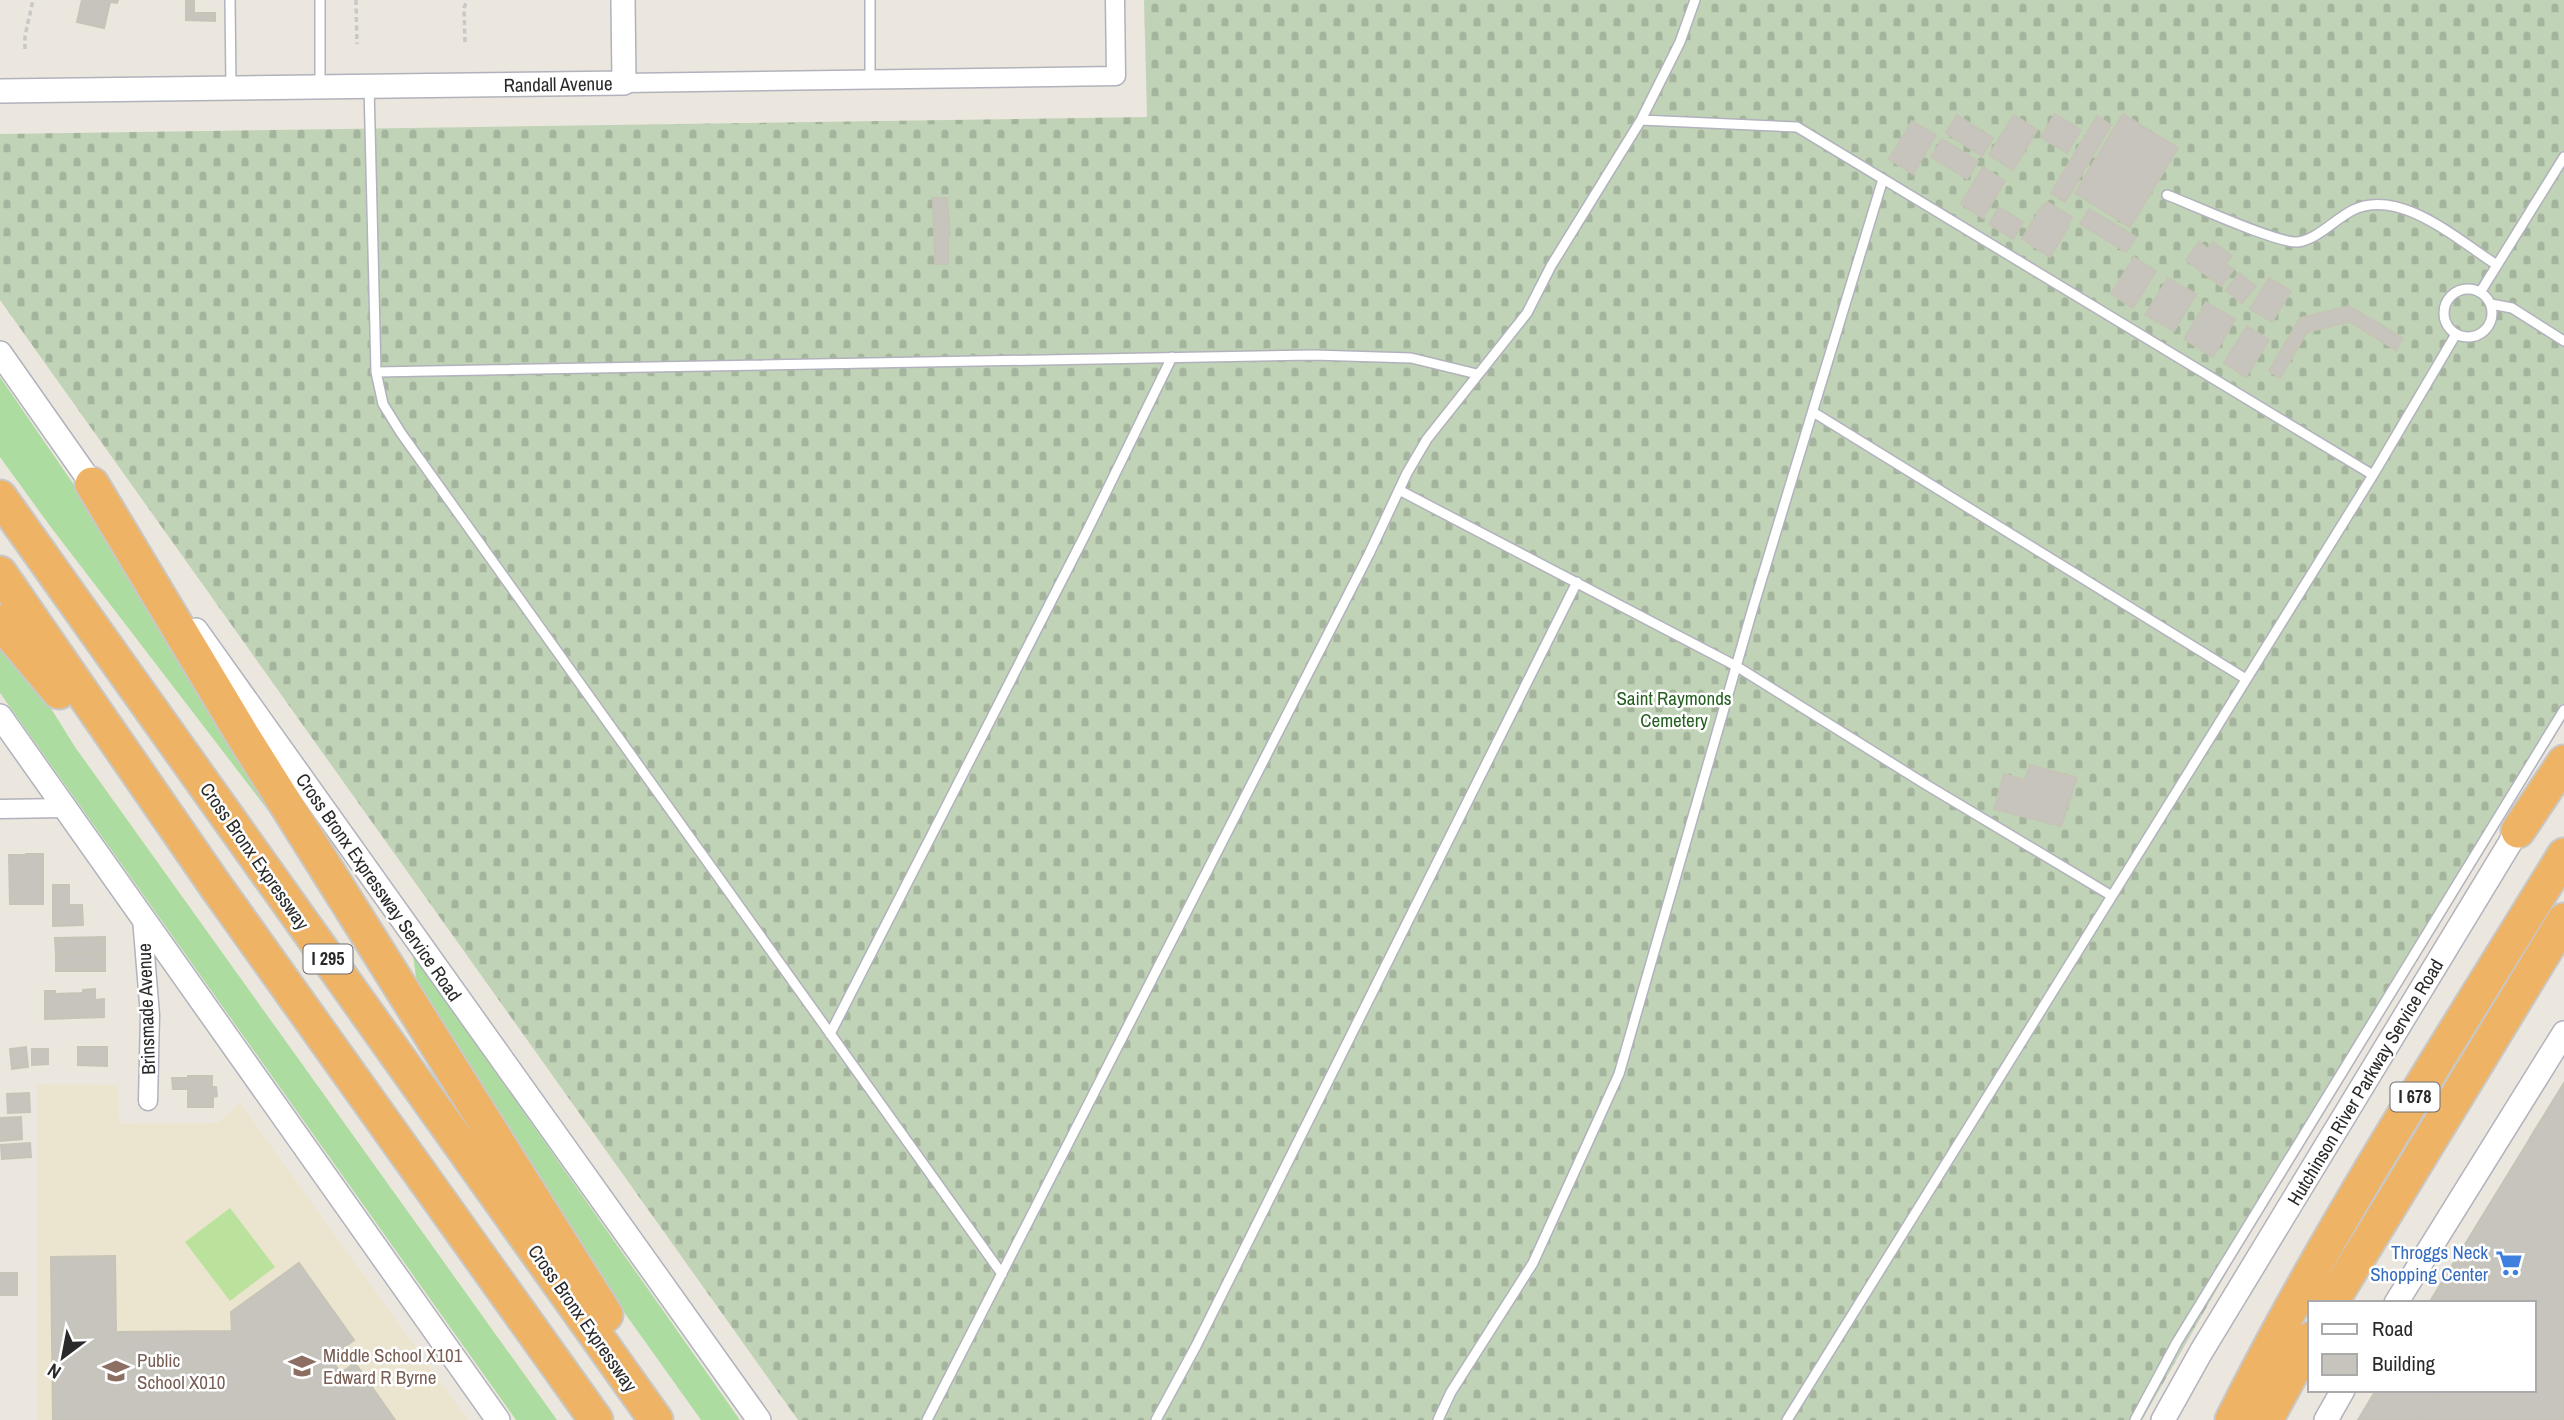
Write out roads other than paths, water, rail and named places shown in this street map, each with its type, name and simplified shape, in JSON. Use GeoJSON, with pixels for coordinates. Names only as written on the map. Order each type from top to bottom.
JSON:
{"type":"FeatureCollection","features":[{"type":"Feature","properties":{"kind":"highway"},"geometry":{"type":"LineString","coordinates":[[92,484],[243,736],[587,1283],[666,1420]]}},
{"type":"Feature","properties":{"kind":"highway","name":"Cross Bronx Expressway"},"geometry":{"type":"LineString","coordinates":[[0,497],[656,1420]]}},
{"type":"Feature","properties":{"kind":"highway","name":"I 295"},"geometry":{"type":"LineString","coordinates":[[0,573],[217,888],[596,1420]]}},
{"type":"Feature","properties":{"kind":"highway"},"geometry":{"type":"LineString","coordinates":[[0,622],[217,888]]}},
{"type":"Feature","properties":{"kind":"highway"},"geometry":{"type":"LineString","coordinates":[[2518,831],[2564,762]]}},
{"type":"Feature","properties":{"kind":"highway","name":"I 678"},"geometry":{"type":"LineString","coordinates":[[2272,1343],[2381,1153],[2564,855]]}},
{"type":"Feature","properties":{"kind":"highway","name":"I 678"},"geometry":{"type":"LineString","coordinates":[[2332,1301],[2564,920]]}},
{"type":"Feature","properties":{"kind":"highway"},"geometry":{"type":"LineString","coordinates":[[2214,1420],[2272,1343]]}},
{"type":"Feature","properties":{"kind":"highway"},"geometry":{"type":"LineString","coordinates":[[2232,1420],[2272,1343]]}},
{"type":"Feature","properties":{"kind":"highway"},"geometry":{"type":"LineString","coordinates":[[2266,1420],[2308,1343]]}},
{"type":"Feature","properties":{"kind":"street"},"geometry":{"type":"LineString","coordinates":[[623,0],[624,83]]}},
{"type":"Feature","properties":{"kind":"street","name":"Randall Avenue"},"geometry":{"type":"LineString","coordinates":[[0,91],[1116,76],[1115,0]]}},
{"type":"Feature","properties":{"kind":"street","name":"Cross Bronx Expressway Service Road"},"geometry":{"type":"LineString","coordinates":[[0,353],[759,1420]]}},
{"type":"Feature","properties":{"kind":"street"},"geometry":{"type":"LineString","coordinates":[[0,716],[498,1420]]}},
{"type":"Feature","properties":{"kind":"street","name":"Hutchinson River Parkway Service Road"},"geometry":{"type":"LineString","coordinates":[[2163,1420],[2201,1352],[2518,831],[2564,743]]}},
{"type":"Feature","properties":{"kind":"street"},"geometry":{"type":"LineString","coordinates":[[0,809],[65,808]]}},
{"type":"Feature","properties":{"kind":"street","name":"Brinsmade Avenue"},"geometry":{"type":"LineString","coordinates":[[142,918],[150,1015],[148,1101]]}},
{"type":"Feature","properties":{"kind":"street"},"geometry":{"type":"LineString","coordinates":[[2397,1301],[2564,1033]]}},
{"type":"Feature","properties":{"kind":"street"},"geometry":{"type":"LineString","coordinates":[[2326,1420],[2342,1392]]}},
{"type":"Feature","properties":{"kind":"lane"},"geometry":{"type":"LineString","coordinates":[[230,0],[231,88]]}},
{"type":"Feature","properties":{"kind":"lane"},"geometry":{"type":"LineString","coordinates":[[320,0],[320,87]]}},
{"type":"Feature","properties":{"kind":"lane"},"geometry":{"type":"LineString","coordinates":[[870,0],[870,80]]}},
{"type":"Feature","properties":{"kind":"lane"},"geometry":{"type":"LineString","coordinates":[[927,1420],[1427,439],[1527,313],[1551,266],[1641,120],[1680,42],[1695,0]]}},
{"type":"Feature","properties":{"kind":"lane"},"geometry":{"type":"LineString","coordinates":[[369,86],[376,372],[383,404],[401,433],[1003,1274]]}},
{"type":"Feature","properties":{"kind":"lane"},"geometry":{"type":"LineString","coordinates":[[1641,120],[1797,127],[2372,475]]}},
{"type":"Feature","properties":{"kind":"lane"},"geometry":{"type":"LineString","coordinates":[[2481,292],[2564,156]]}},
{"type":"Feature","properties":{"kind":"lane"},"geometry":{"type":"LineString","coordinates":[[1438,1420],[1451,1392],[1533,1262],[1619,1074],[1736,666],[1883,179]]}},
{"type":"Feature","properties":{"kind":"lane"},"geometry":{"type":"LineString","coordinates":[[2166,195],[2286,241],[2308,239],[2354,210],[2369,204],[2387,204],[2423,216],[2497,265]]}},
{"type":"Feature","properties":{"kind":"lane"},"geometry":{"type":"LineString","coordinates":[[2473,288],[2481,292],[2491,304],[2492,321],[2481,334],[2464,337],[2456,334],[2446,323],[2444,315],[2447,300],[2458,290],[2473,288]]}},
{"type":"Feature","properties":{"kind":"lane"},"geometry":{"type":"LineString","coordinates":[[2491,304],[2512,307],[2564,341]]}},
{"type":"Feature","properties":{"kind":"lane"},"geometry":{"type":"LineString","coordinates":[[1787,1420],[2246,680],[2456,334]]}},
{"type":"Feature","properties":{"kind":"lane"},"geometry":{"type":"LineString","coordinates":[[376,372],[1314,355],[1411,358],[1477,374]]}},
{"type":"Feature","properties":{"kind":"lane"},"geometry":{"type":"LineString","coordinates":[[830,1034],[1087,531],[1172,357]]}},
{"type":"Feature","properties":{"kind":"lane"},"geometry":{"type":"LineString","coordinates":[[1812,412],[2246,680]]}},
{"type":"Feature","properties":{"kind":"lane"},"geometry":{"type":"LineString","coordinates":[[1399,491],[1736,666],[2112,896]]}},
{"type":"Feature","properties":{"kind":"lane"},"geometry":{"type":"LineString","coordinates":[[1156,1420],[1577,582]]}},
{"type":"Feature","properties":{"kind":"lane"},"geometry":{"type":"LineString","coordinates":[[2135,1420],[2177,1342],[2564,710]]}},
{"type":"Feature","properties":{"kind":"place","name":"Throggs Neck Shopping Center"},"geometry":{"type":"Point","coordinates":[2509,1263]}},
{"type":"Feature","properties":{"kind":"place","name":"Middle School X101 Edward R Byrne"},"geometry":{"type":"Point","coordinates":[302,1366]}},
{"type":"Feature","properties":{"kind":"place","name":"Public School X010"},"geometry":{"type":"Point","coordinates":[116,1371]}},
{"type":"Feature","properties":{"kind":"park label","name":"Saint Raymonds Cemetery"},"geometry":{"type":"Point","coordinates":[1674,709]}}]}
